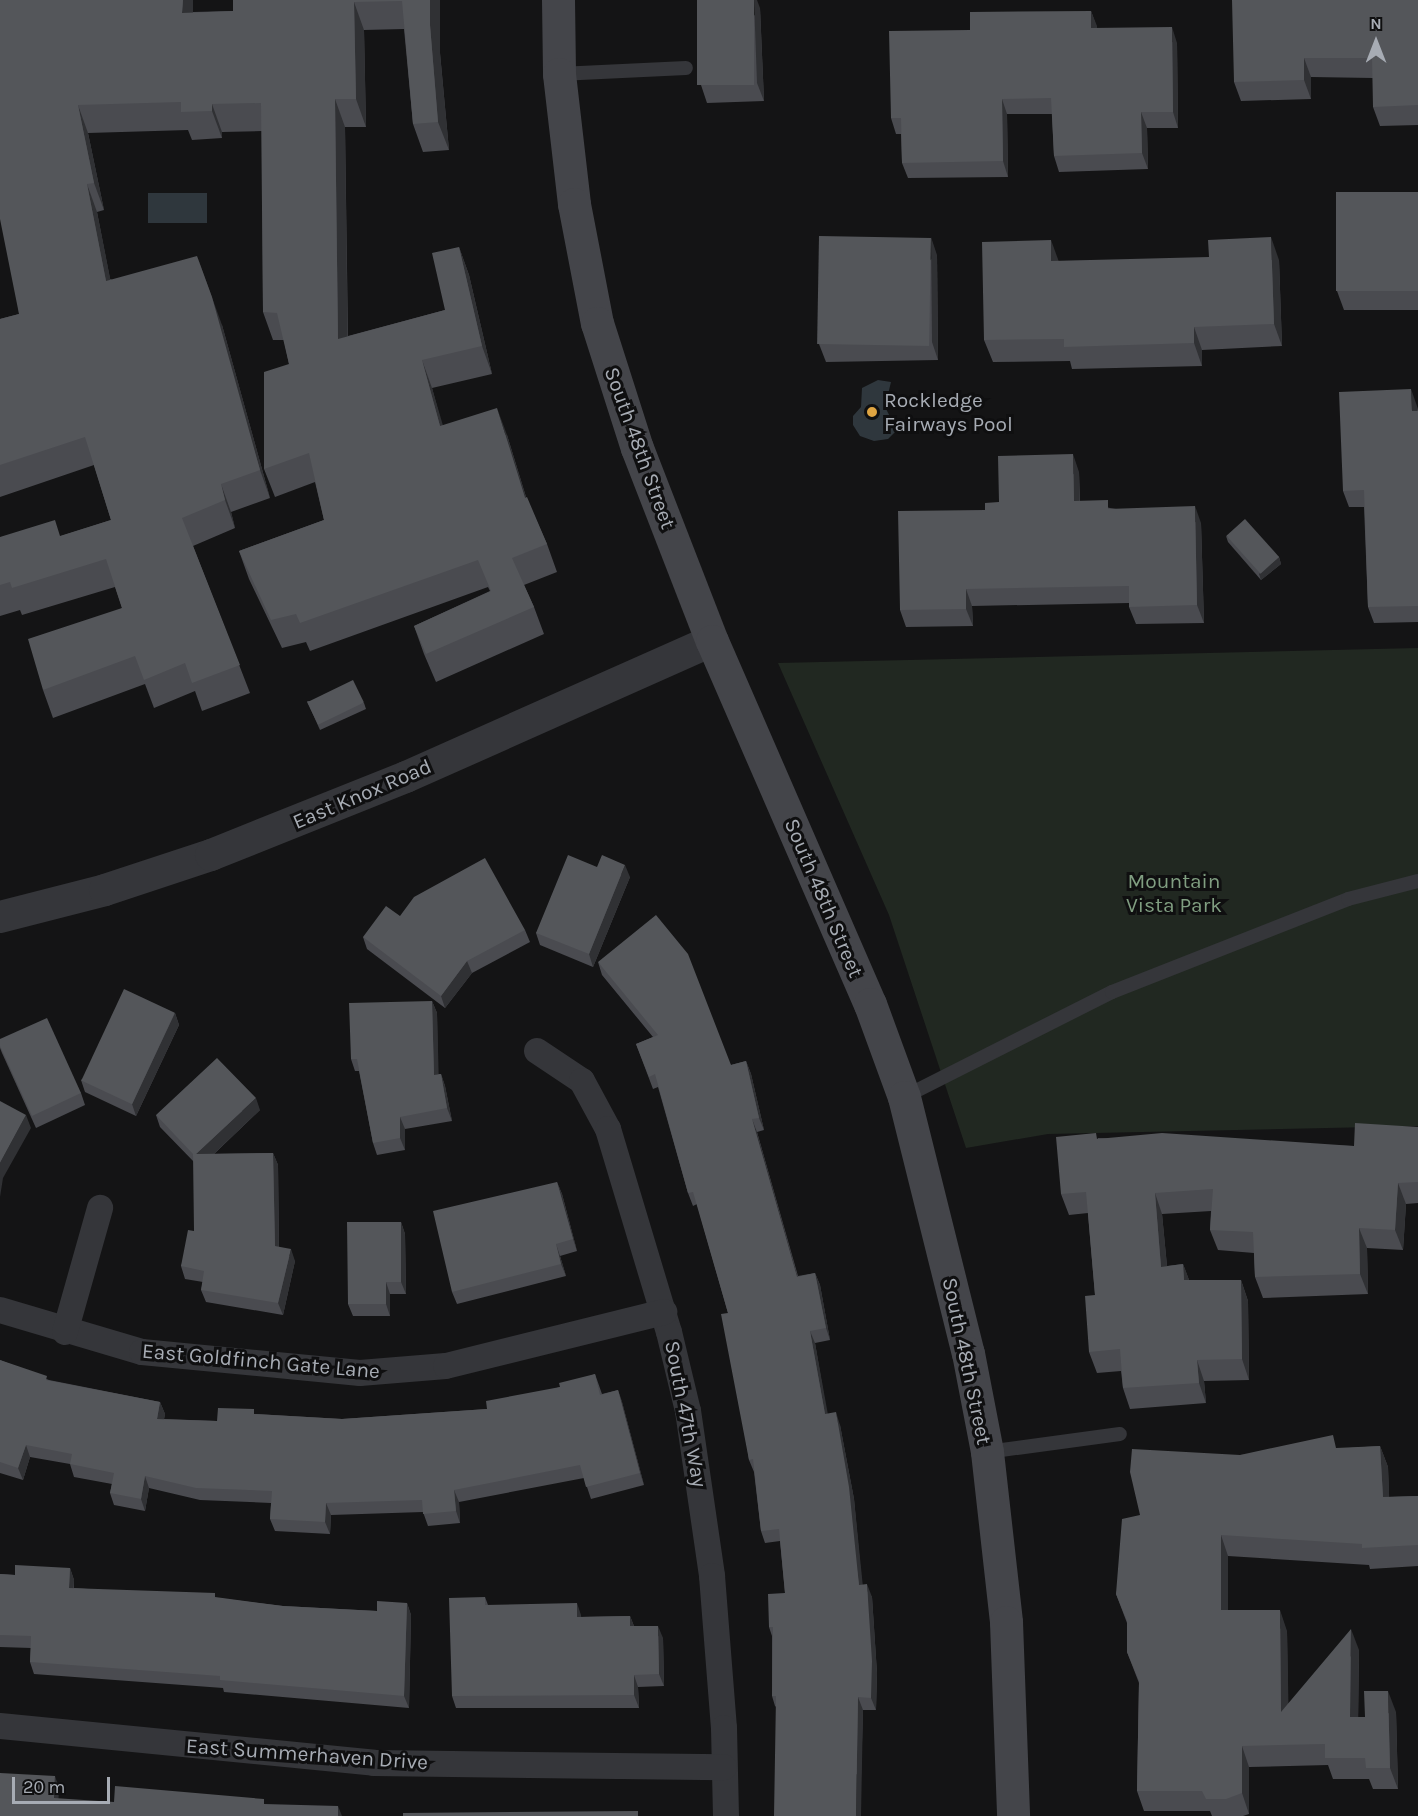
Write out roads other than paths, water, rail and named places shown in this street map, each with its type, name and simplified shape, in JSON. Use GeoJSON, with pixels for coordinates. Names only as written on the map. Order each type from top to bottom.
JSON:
{"type":"FeatureCollection","features":[{"type":"Feature","properties":{"kind":"main road","name":"South 48th Street"},"geometry":{"type":"LineString","coordinates":[[558,0],[559,74],[574,204],[597,323],[637,448],[712,641],[870,1004],[904,1097],[969,1353],[987,1452],[1010,1678],[1013,1816]]}},
{"type":"Feature","properties":{"kind":"street","name":"East Knox Road"},"geometry":{"type":"LineString","coordinates":[[0,917],[105,890],[211,855],[406,777],[712,641]]}},
{"type":"Feature","properties":{"kind":"street","name":"South 47th Way"},"geometry":{"type":"LineString","coordinates":[[537,1051],[582,1081],[608,1129],[664,1312],[688,1411],[702,1493],[720,1664],[726,1816]]}},
{"type":"Feature","properties":{"kind":"street"},"geometry":{"type":"LineString","coordinates":[[65,1332],[100,1208]]}},
{"type":"Feature","properties":{"kind":"street","name":"East Goldfinch Gate Lane"},"geometry":{"type":"LineString","coordinates":[[0,1310],[65,1332],[142,1352],[332,1372],[389,1373],[446,1366],[664,1312]]}},
{"type":"Feature","properties":{"kind":"street","name":"East Summerhaven Drive"},"geometry":{"type":"LineString","coordinates":[[0,1726],[374,1763],[724,1767]]}},
{"type":"Feature","properties":{"kind":"lane"},"geometry":{"type":"LineString","coordinates":[[559,74],[686,68]]}},
{"type":"Feature","properties":{"kind":"lane"},"geometry":{"type":"LineString","coordinates":[[904,1097],[1112,993],[1348,899],[1418,881]]}},
{"type":"Feature","properties":{"kind":"lane"},"geometry":{"type":"LineString","coordinates":[[987,1452],[1120,1434]]}},
{"type":"Feature","properties":{"kind":"place","name":"Rockledge Fairways Pool"},"geometry":{"type":"Point","coordinates":[872,412]}},
{"type":"Feature","properties":{"kind":"park label","name":"Mountain Vista Park"},"geometry":{"type":"Point","coordinates":[1174,893]}}]}
